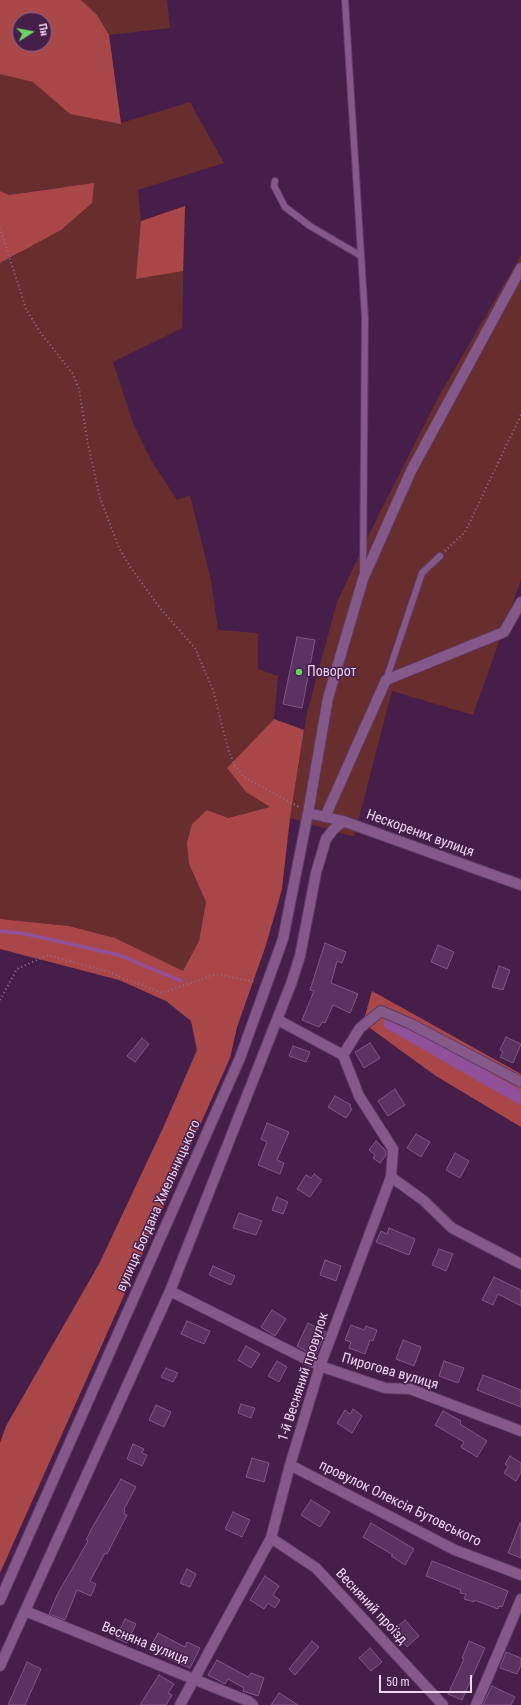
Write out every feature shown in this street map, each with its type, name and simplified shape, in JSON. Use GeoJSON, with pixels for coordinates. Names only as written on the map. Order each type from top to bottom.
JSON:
{"type":"FeatureCollection","features":[{"type":"Feature","properties":{"kind":"street","name":"вулиця Богдана Хмельницького"},"geometry":{"type":"LineString","coordinates":[[0,1600],[240,1058],[283,939],[308,813],[328,698],[363,579],[411,471],[521,268]]}},
{"type":"Feature","properties":{"kind":"street"},"geometry":{"type":"LineString","coordinates":[[325,817],[386,680],[504,632],[521,602]]}},
{"type":"Feature","properties":{"kind":"street","name":"Нескорених вулиця"},"geometry":{"type":"LineString","coordinates":[[308,813],[343,821],[521,885]]}},
{"type":"Feature","properties":{"kind":"street"},"geometry":{"type":"LineString","coordinates":[[0,1666],[170,1291],[278,1020],[300,956],[316,873],[326,839],[343,821]]}},
{"type":"Feature","properties":{"kind":"street"},"geometry":{"type":"LineString","coordinates":[[278,1020],[343,1055],[360,1028],[381,1011],[411,1024],[521,1082]]}},
{"type":"Feature","properties":{"kind":"street","name":"1-й Весняний провулок"},"geometry":{"type":"LineString","coordinates":[[180,1705],[195,1680],[270,1538],[320,1366],[391,1177],[393,1149],[359,1096],[343,1055]]}},
{"type":"Feature","properties":{"kind":"street"},"geometry":{"type":"LineString","coordinates":[[391,1177],[423,1200],[452,1228],[521,1264]]}},
{"type":"Feature","properties":{"kind":"street","name":"Пирогова вулиця"},"geometry":{"type":"LineString","coordinates":[[170,1291],[320,1366],[385,1388],[410,1389],[521,1430]]}},
{"type":"Feature","properties":{"kind":"street","name":"провулок Олексія Бутовського"},"geometry":{"type":"LineString","coordinates":[[290,1465],[455,1550],[521,1575]]}},
{"type":"Feature","properties":{"kind":"street","name":"Весняний проїзд"},"geometry":{"type":"LineString","coordinates":[[270,1538],[316,1568],[443,1705]]}},
{"type":"Feature","properties":{"kind":"street"},"geometry":{"type":"LineString","coordinates":[[476,1705],[521,1599]]}},
{"type":"Feature","properties":{"kind":"street","name":"Весняна вулиця"},"geometry":{"type":"LineString","coordinates":[[25,1611],[248,1701],[253,1705]]}},
{"type":"Feature","properties":{"kind":"lane"},"geometry":{"type":"LineString","coordinates":[[345,0],[365,318],[363,579]]}},
{"type":"Feature","properties":{"kind":"lane"},"geometry":{"type":"LineString","coordinates":[[275,181],[274,186],[285,207],[310,226],[361,256]]}},
{"type":"Feature","properties":{"kind":"lane"},"geometry":{"type":"LineString","coordinates":[[386,680],[422,573],[440,556]]}},
{"type":"Feature","properties":{"kind":"path"},"geometry":{"type":"LineString","coordinates":[[0,228],[26,309],[40,332],[73,374],[79,389],[88,444],[100,498],[119,548],[131,568],[160,608],[195,648],[212,690],[228,749],[235,766],[244,777],[308,813]]}},
{"type":"Feature","properties":{"kind":"path"},"geometry":{"type":"LineString","coordinates":[[440,556],[465,532],[521,415]]}},
{"type":"Feature","properties":{"kind":"path"},"geometry":{"type":"LineString","coordinates":[[0,1000],[17,969],[48,955],[106,971],[162,993],[216,974],[266,984]]}},
{"type":"Feature","properties":{"kind":"shaded area"},"geometry":{"type":"Polygon","coordinates":[[[0,0],[167,0],[170,28],[109,35],[121,123],[190,102],[224,163],[138,190],[141,221],[185,206],[182,328],[113,362],[133,423],[151,460],[177,500],[190,495],[211,580],[218,630],[258,633],[258,669],[278,676],[274,719],[227,768],[246,792],[271,807],[227,818],[207,810],[189,864],[206,902],[199,941],[183,972],[115,938],[69,926],[0,919],[0,263],[20,253],[62,187],[9,195],[0,191],[0,0]]]}},
{"type":"Feature","properties":{"kind":"shaded area"},"geometry":{"type":"Polygon","coordinates":[[[0,0],[81,0],[97,15],[109,35],[121,124],[70,114],[33,82],[0,74],[0,0]]]}},
{"type":"Feature","properties":{"kind":"shaded area"},"geometry":{"type":"Polygon","coordinates":[[[94,183],[92,203],[61,230],[0,263],[0,191],[9,195],[94,183]]]}},
{"type":"Feature","properties":{"kind":"shaded area"},"geometry":{"type":"Polygon","coordinates":[[[185,206],[183,271],[136,279],[141,221],[185,206]]]}},
{"type":"Feature","properties":{"kind":"shaded area"},"geometry":{"type":"Polygon","coordinates":[[[521,255],[521,580],[473,715],[392,691],[354,837],[290,818],[307,713],[337,602],[379,514],[439,396],[521,255]]]}},
{"type":"Feature","properties":{"kind":"shaded area"},"geometry":{"type":"Polygon","coordinates":[[[274,719],[304,730],[290,818],[282,889],[266,945],[237,1027],[230,1058],[0,1573],[0,1443],[6,1426],[99,1264],[163,1128],[197,1050],[191,1021],[166,1001],[119,980],[0,949],[0,919],[69,926],[115,938],[183,971],[199,941],[206,902],[189,864],[187,843],[192,824],[207,810],[228,818],[270,807],[246,792],[227,768],[274,719]]]}},
{"type":"Feature","properties":{"kind":"shaded area"},"geometry":{"type":"Polygon","coordinates":[[[372,991],[521,1074],[521,1127],[436,1076],[363,1023],[372,991]]]}},
{"type":"Feature","properties":{"kind":"building","name":"Поворот"},"geometry":{"type":"Polygon","coordinates":[[[297,637],[315,640],[302,708],[283,704],[297,637]]]}},
{"type":"Feature","properties":{"kind":"building"},"geometry":{"type":"Polygon","coordinates":[[[325,943],[346,952],[342,963],[337,961],[331,983],[358,994],[350,1013],[333,1005],[325,1023],[322,1022],[319,1027],[302,1020],[314,991],[310,990],[325,943]]]}},
{"type":"Feature","properties":{"kind":"building"},"geometry":{"type":"Polygon","coordinates":[[[438,945],[454,952],[447,969],[431,962],[438,945]]]}},
{"type":"Feature","properties":{"kind":"building"},"geometry":{"type":"Polygon","coordinates":[[[499,966],[510,970],[503,990],[492,987],[499,966]]]}},
{"type":"Feature","properties":{"kind":"building"},"geometry":{"type":"Polygon","coordinates":[[[506,1037],[521,1044],[513,1063],[500,1057],[503,1052],[500,1050],[506,1037]]]}},
{"type":"Feature","properties":{"kind":"building"},"geometry":{"type":"Polygon","coordinates":[[[142,1038],[149,1044],[135,1062],[127,1056],[142,1038]]]}},
{"type":"Feature","properties":{"kind":"building"},"geometry":{"type":"Polygon","coordinates":[[[370,1043],[380,1058],[364,1068],[355,1052],[370,1043]]]}},
{"type":"Feature","properties":{"kind":"building"},"geometry":{"type":"Polygon","coordinates":[[[293,1046],[310,1052],[306,1062],[289,1056],[293,1046]]]}},
{"type":"Feature","properties":{"kind":"building"},"geometry":{"type":"Polygon","coordinates":[[[395,1089],[405,1105],[388,1116],[378,1101],[395,1089]]]}},
{"type":"Feature","properties":{"kind":"building"},"geometry":{"type":"Polygon","coordinates":[[[335,1096],[351,1105],[350,1107],[352,1109],[346,1118],[328,1107],[335,1096]]]}},
{"type":"Feature","properties":{"kind":"building"},"geometry":{"type":"Polygon","coordinates":[[[267,1123],[289,1132],[277,1160],[284,1163],[280,1174],[258,1165],[267,1142],[261,1139],[267,1123]]]}},
{"type":"Feature","properties":{"kind":"building"},"geometry":{"type":"Polygon","coordinates":[[[416,1134],[430,1142],[421,1157],[407,1148],[416,1134]]]}},
{"type":"Feature","properties":{"kind":"building"},"geometry":{"type":"Polygon","coordinates":[[[376,1141],[386,1151],[386,1155],[380,1163],[373,1158],[375,1155],[369,1150],[376,1141]]]}},
{"type":"Feature","properties":{"kind":"building"},"geometry":{"type":"Polygon","coordinates":[[[455,1153],[469,1161],[460,1178],[446,1170],[455,1153]]]}},
{"type":"Feature","properties":{"kind":"building"},"geometry":{"type":"Polygon","coordinates":[[[314,1174],[322,1180],[310,1197],[297,1189],[306,1175],[311,1178],[314,1174]]]}},
{"type":"Feature","properties":{"kind":"building"},"geometry":{"type":"Polygon","coordinates":[[[277,1197],[288,1202],[283,1214],[272,1210],[277,1197]]]}},
{"type":"Feature","properties":{"kind":"building"},"geometry":{"type":"Polygon","coordinates":[[[239,1213],[262,1221],[256,1235],[233,1228],[239,1213]]]}},
{"type":"Feature","properties":{"kind":"building"},"geometry":{"type":"Polygon","coordinates":[[[389,1228],[415,1239],[409,1255],[376,1242],[381,1231],[387,1234],[389,1228]]]}},
{"type":"Feature","properties":{"kind":"building"},"geometry":{"type":"Polygon","coordinates":[[[439,1249],[453,1254],[446,1271],[432,1265],[439,1249]]]}},
{"type":"Feature","properties":{"kind":"building"},"geometry":{"type":"Polygon","coordinates":[[[325,1260],[341,1266],[336,1281],[320,1275],[325,1260]]]}},
{"type":"Feature","properties":{"kind":"building"},"geometry":{"type":"Polygon","coordinates":[[[213,1266],[235,1276],[231,1285],[209,1275],[213,1266]]]}},
{"type":"Feature","properties":{"kind":"building"},"geometry":{"type":"Polygon","coordinates":[[[494,1277],[521,1290],[521,1306],[498,1294],[493,1305],[482,1300],[494,1277]]]}},
{"type":"Feature","properties":{"kind":"building"},"geometry":{"type":"Polygon","coordinates":[[[272,1310],[286,1319],[275,1336],[261,1327],[272,1310]]]}},
{"type":"Feature","properties":{"kind":"building"},"geometry":{"type":"Polygon","coordinates":[[[187,1321],[210,1331],[204,1344],[181,1334],[187,1321]]]}},
{"type":"Feature","properties":{"kind":"building"},"geometry":{"type":"Polygon","coordinates":[[[308,1323],[326,1332],[315,1356],[297,1346],[308,1323]]]}},
{"type":"Feature","properties":{"kind":"building"},"geometry":{"type":"Polygon","coordinates":[[[351,1325],[364,1330],[366,1326],[377,1330],[373,1341],[370,1340],[365,1354],[349,1348],[351,1342],[345,1340],[351,1325]]]}},
{"type":"Feature","properties":{"kind":"building"},"geometry":{"type":"Polygon","coordinates":[[[403,1340],[421,1347],[414,1366],[396,1359],[403,1340]]]}},
{"type":"Feature","properties":{"kind":"building"},"geometry":{"type":"Polygon","coordinates":[[[246,1346],[260,1354],[251,1368],[238,1360],[246,1346]]]}},
{"type":"Feature","properties":{"kind":"building"},"geometry":{"type":"Polygon","coordinates":[[[277,1361],[287,1367],[279,1382],[268,1376],[277,1361]]]}},
{"type":"Feature","properties":{"kind":"building"},"geometry":{"type":"Polygon","coordinates":[[[444,1361],[464,1368],[458,1383],[439,1376],[444,1361]]]}},
{"type":"Feature","properties":{"kind":"building"},"geometry":{"type":"Polygon","coordinates":[[[166,1368],[178,1373],[173,1382],[161,1377],[166,1368]]]}},
{"type":"Feature","properties":{"kind":"building"},"geometry":{"type":"Polygon","coordinates":[[[483,1375],[521,1390],[521,1407],[477,1390],[483,1375]]]}},
{"type":"Feature","properties":{"kind":"building"},"geometry":{"type":"Polygon","coordinates":[[[241,1404],[255,1408],[251,1418],[238,1413],[241,1404]]]}},
{"type":"Feature","properties":{"kind":"building"},"geometry":{"type":"Polygon","coordinates":[[[156,1405],[171,1412],[164,1427],[149,1420],[156,1405]]]}},
{"type":"Feature","properties":{"kind":"building"},"geometry":{"type":"Polygon","coordinates":[[[353,1409],[362,1416],[352,1433],[337,1423],[345,1410],[350,1414],[353,1409]]]}},
{"type":"Feature","properties":{"kind":"building"},"geometry":{"type":"Polygon","coordinates":[[[443,1411],[461,1421],[460,1424],[487,1441],[477,1457],[461,1447],[464,1442],[435,1425],[443,1411]]]}},
{"type":"Feature","properties":{"kind":"building"},"geometry":{"type":"Polygon","coordinates":[[[133,1444],[144,1449],[142,1453],[147,1455],[142,1466],[127,1459],[133,1444]]]}},
{"type":"Feature","properties":{"kind":"building"},"geometry":{"type":"Polygon","coordinates":[[[510,1456],[521,1463],[521,1472],[516,1481],[504,1473],[508,1467],[505,1464],[510,1456]]]}},
{"type":"Feature","properties":{"kind":"building"},"geometry":{"type":"Polygon","coordinates":[[[252,1458],[269,1463],[264,1482],[246,1477],[252,1458]]]}},
{"type":"Feature","properties":{"kind":"building"},"geometry":{"type":"Polygon","coordinates":[[[121,1479],[136,1487],[124,1509],[124,1514],[127,1515],[107,1554],[105,1553],[90,1581],[96,1584],[91,1596],[77,1590],[65,1620],[49,1614],[57,1595],[88,1541],[86,1540],[93,1526],[121,1479]]]}},
{"type":"Feature","properties":{"kind":"building"},"geometry":{"type":"Polygon","coordinates":[[[311,1500],[330,1512],[320,1527],[301,1515],[311,1500]]]}},
{"type":"Feature","properties":{"kind":"building"},"geometry":{"type":"Polygon","coordinates":[[[233,1512],[250,1520],[242,1537],[225,1529],[233,1512]]]}},
{"type":"Feature","properties":{"kind":"building"},"geometry":{"type":"Polygon","coordinates":[[[371,1523],[414,1549],[405,1565],[391,1556],[393,1555],[363,1537],[371,1523]]]}},
{"type":"Feature","properties":{"kind":"building"},"geometry":{"type":"Polygon","coordinates":[[[521,1523],[521,1558],[508,1553],[521,1523]]]}},
{"type":"Feature","properties":{"kind":"building"},"geometry":{"type":"Polygon","coordinates":[[[432,1561],[508,1591],[502,1607],[499,1606],[498,1609],[474,1600],[474,1602],[464,1599],[466,1594],[460,1593],[461,1590],[426,1576],[432,1561]]]}},
{"type":"Feature","properties":{"kind":"building"},"geometry":{"type":"Polygon","coordinates":[[[187,1569],[196,1574],[190,1587],[180,1583],[187,1569]]]}},
{"type":"Feature","properties":{"kind":"building"},"geometry":{"type":"Polygon","coordinates":[[[265,1576],[279,1586],[273,1595],[280,1600],[275,1608],[268,1603],[264,1609],[250,1600],[265,1576]]]}},
{"type":"Feature","properties":{"kind":"building"},"geometry":{"type":"Polygon","coordinates":[[[125,1619],[136,1624],[127,1643],[116,1638],[125,1619]]]}},
{"type":"Feature","properties":{"kind":"building"},"geometry":{"type":"Polygon","coordinates":[[[405,1620],[419,1636],[407,1647],[392,1631],[405,1620]]]}},
{"type":"Feature","properties":{"kind":"building"},"geometry":{"type":"Polygon","coordinates":[[[158,1633],[185,1647],[187,1642],[200,1648],[190,1668],[149,1650],[158,1633]]]}},
{"type":"Feature","properties":{"kind":"building"},"geometry":{"type":"Polygon","coordinates":[[[312,1641],[319,1647],[295,1675],[289,1669],[312,1641]]]}},
{"type":"Feature","properties":{"kind":"building"},"geometry":{"type":"Polygon","coordinates":[[[469,1641],[485,1648],[462,1700],[448,1694],[464,1659],[462,1658],[469,1641]]]}},
{"type":"Feature","properties":{"kind":"building"},"geometry":{"type":"Polygon","coordinates":[[[370,1648],[382,1662],[371,1671],[359,1658],[370,1648]]]}},
{"type":"Feature","properties":{"kind":"building"},"geometry":{"type":"Polygon","coordinates":[[[506,1652],[521,1658],[521,1665],[517,1674],[500,1668],[506,1652]]]}},
{"type":"Feature","properties":{"kind":"building"},"geometry":{"type":"Polygon","coordinates":[[[217,1660],[248,1677],[251,1673],[264,1678],[258,1696],[243,1691],[244,1688],[228,1679],[225,1684],[208,1675],[217,1660]]]}},
{"type":"Feature","properties":{"kind":"building"},"geometry":{"type":"Polygon","coordinates":[[[27,1662],[41,1669],[25,1705],[8,1705],[27,1662]]]}},
{"type":"Feature","properties":{"kind":"building"},"geometry":{"type":"Polygon","coordinates":[[[159,1675],[174,1684],[168,1693],[172,1695],[166,1705],[140,1705],[159,1675]]]}},
{"type":"Feature","properties":{"kind":"building"},"geometry":{"type":"Polygon","coordinates":[[[492,1686],[515,1697],[511,1705],[483,1705],[492,1686]]]}},
{"type":"Feature","properties":{"kind":"building"},"geometry":{"type":"Polygon","coordinates":[[[279,1693],[281,1694],[298,1705],[271,1705],[279,1693]]]}},
{"type":"Feature","properties":{"kind":"waterway"},"geometry":{"type":"LineString","coordinates":[[0,931],[26,934],[119,955],[181,981]]}},
{"type":"Feature","properties":{"kind":"waterway"},"geometry":{"type":"LineString","coordinates":[[390,1023],[521,1098]]}},
{"type":"Feature","properties":{"kind":"place","name":"Поворот"},"geometry":{"type":"Point","coordinates":[299,672]}}]}
